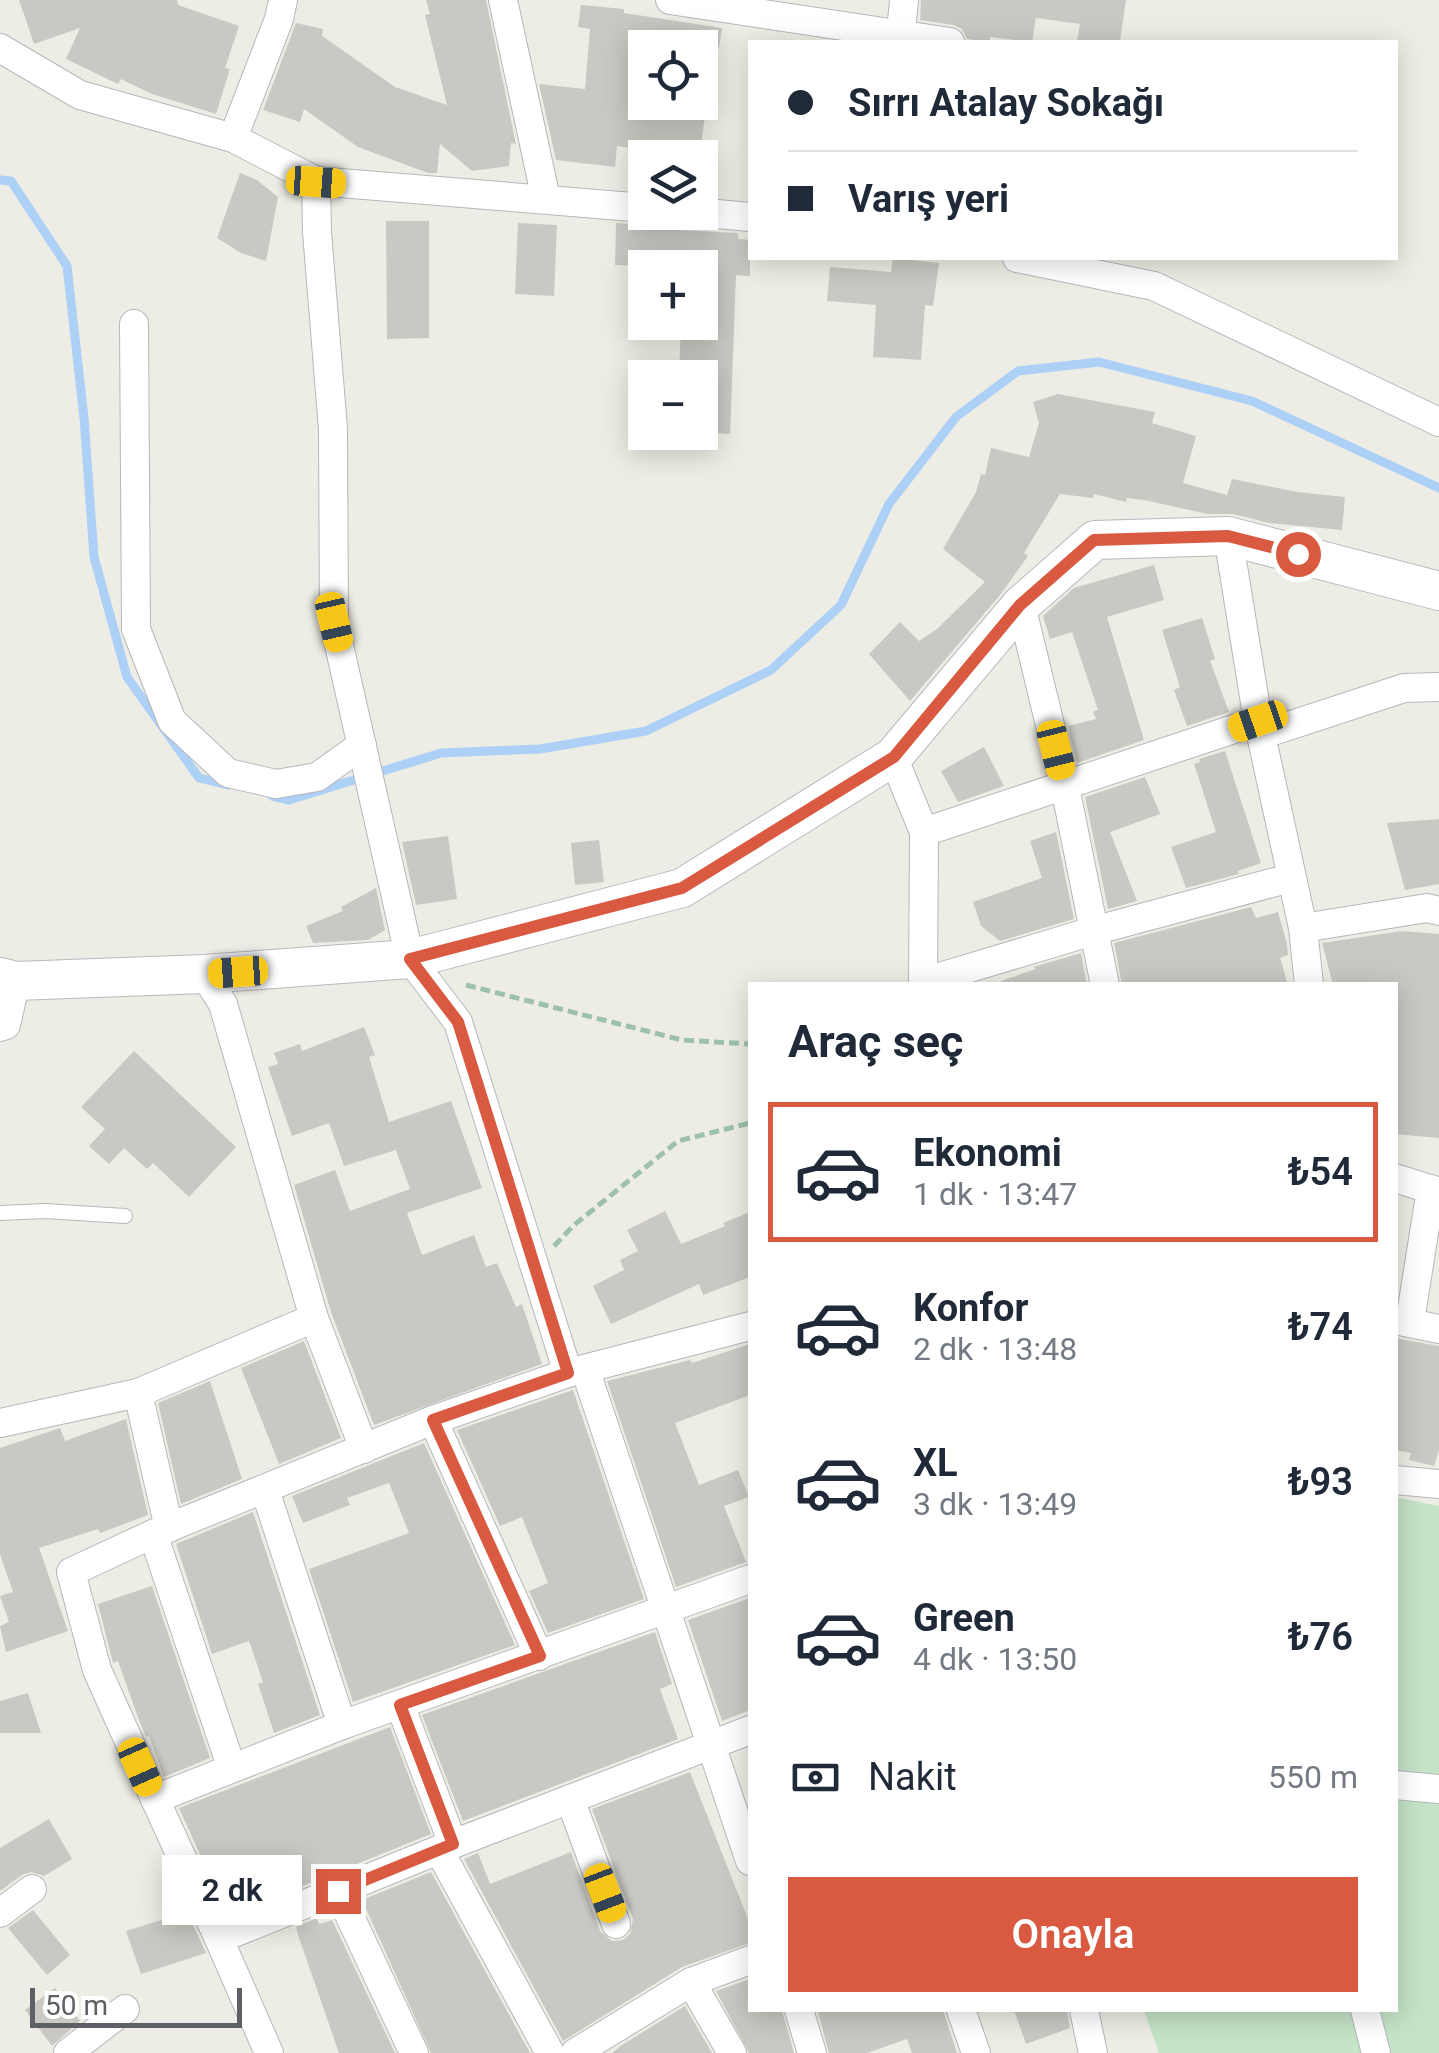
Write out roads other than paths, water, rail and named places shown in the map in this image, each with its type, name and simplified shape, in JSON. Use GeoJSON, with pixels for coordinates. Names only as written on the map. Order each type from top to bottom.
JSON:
{"type":"FeatureCollection","features":[{"type":"Feature","properties":{"kind":"main road"},"geometry":{"type":"LineString","coordinates":[[8,979],[415,966],[682,888],[894,757],[1020,605],[1094,540],[1228,536],[1439,592]]}},
{"type":"Feature","properties":{"kind":"street"},"geometry":{"type":"LineString","coordinates":[[233,138],[283,0]]}},
{"type":"Feature","properties":{"kind":"street"},"geometry":{"type":"LineString","coordinates":[[503,0],[546,199]]}},
{"type":"Feature","properties":{"kind":"street"},"geometry":{"type":"LineString","coordinates":[[670,0],[901,39],[904,0]]}},
{"type":"Feature","properties":{"kind":"street"},"geometry":{"type":"LineString","coordinates":[[0,48],[80,95],[233,138],[316,182],[628,206]]}},
{"type":"Feature","properties":{"kind":"street"},"geometry":{"type":"LineString","coordinates":[[316,182],[333,429],[334,622],[415,966],[458,1022],[535,1268],[664,1612],[748,1855]]}},
{"type":"Feature","properties":{"kind":"street"},"geometry":{"type":"LineString","coordinates":[[718,214],[748,218]]}},
{"type":"Feature","properties":{"kind":"street"},"geometry":{"type":"LineString","coordinates":[[1028,260],[1154,286],[1439,422]]}},
{"type":"Feature","properties":{"kind":"street"},"geometry":{"type":"LineString","coordinates":[[134,324],[136,629],[172,721],[228,773],[276,784],[317,777],[362,746]]}},
{"type":"Feature","properties":{"kind":"street"},"geometry":{"type":"LineString","coordinates":[[1228,536],[1259,728],[1303,928],[1309,982]]}},
{"type":"Feature","properties":{"kind":"street"},"geometry":{"type":"LineString","coordinates":[[1020,605],[1066,787],[1104,982]]}},
{"type":"Feature","properties":{"kind":"street"},"geometry":{"type":"LineString","coordinates":[[924,832],[1259,728],[1404,688],[1439,688]]}},
{"type":"Feature","properties":{"kind":"street"},"geometry":{"type":"LineString","coordinates":[[894,757],[924,832],[923,982]]}},
{"type":"Feature","properties":{"kind":"street"},"geometry":{"type":"LineString","coordinates":[[929,982],[1093,931],[1290,878]]}},
{"type":"Feature","properties":{"kind":"street"},"geometry":{"type":"LineString","coordinates":[[1303,928],[1427,908],[1439,911]]}},
{"type":"Feature","properties":{"kind":"street"},"geometry":{"type":"LineString","coordinates":[[204,974],[223,1004],[314,1318],[364,1448]]}},
{"type":"Feature","properties":{"kind":"street"},"geometry":{"type":"LineString","coordinates":[[0,1026],[6,1025],[8,979]]}},
{"type":"Feature","properties":{"kind":"street"},"geometry":{"type":"LineString","coordinates":[[1398,1179],[1435,1191],[1402,1320],[1439,1328]]}},
{"type":"Feature","properties":{"kind":"street"},"geometry":{"type":"LineString","coordinates":[[0,1423],[138,1393],[314,1318]]}},
{"type":"Feature","properties":{"kind":"street"},"geometry":{"type":"LineString","coordinates":[[268,2053],[98,1670],[71,1572],[433,1420],[576,1371],[748,1327]]}},
{"type":"Feature","properties":{"kind":"street"},"geometry":{"type":"LineString","coordinates":[[138,1393],[161,1531],[231,1766]]}},
{"type":"Feature","properties":{"kind":"street"},"geometry":{"type":"LineString","coordinates":[[433,1420],[540,1656]]}},
{"type":"Feature","properties":{"kind":"street"},"geometry":{"type":"LineString","coordinates":[[1398,1480],[1439,1484]]}},
{"type":"Feature","properties":{"kind":"street"},"geometry":{"type":"LineString","coordinates":[[265,1490],[342,1725]]}},
{"type":"Feature","properties":{"kind":"street"},"geometry":{"type":"LineString","coordinates":[[155,1800],[231,1766],[748,1581]]}},
{"type":"Feature","properties":{"kind":"street"},"geometry":{"type":"LineString","coordinates":[[400,1705],[446,1847],[550,2053]]}},
{"type":"Feature","properties":{"kind":"street"},"geometry":{"type":"LineString","coordinates":[[218,1939],[748,1731]]}},
{"type":"Feature","properties":{"kind":"street"},"geometry":{"type":"LineString","coordinates":[[1398,1785],[1439,1790]]}},
{"type":"Feature","properties":{"kind":"street"},"geometry":{"type":"LineString","coordinates":[[570,1799],[616,1924]]}},
{"type":"Feature","properties":{"kind":"street"},"geometry":{"type":"LineString","coordinates":[[0,1912],[32,1889]]}},
{"type":"Feature","properties":{"kind":"street"},"geometry":{"type":"LineString","coordinates":[[338,1891],[414,2053]]}},
{"type":"Feature","properties":{"kind":"street"},"geometry":{"type":"LineString","coordinates":[[575,2053],[691,1982],[748,1961]]}},
{"type":"Feature","properties":{"kind":"street"},"geometry":{"type":"LineString","coordinates":[[691,1982],[732,2053]]}},
{"type":"Feature","properties":{"kind":"street"},"geometry":{"type":"LineString","coordinates":[[68,2053],[125,2009]]}},
{"type":"Feature","properties":{"kind":"street"},"geometry":{"type":"LineString","coordinates":[[800,2012],[812,2053]]}},
{"type":"Feature","properties":{"kind":"street"},"geometry":{"type":"LineString","coordinates":[[962,2012],[976,2053]]}},
{"type":"Feature","properties":{"kind":"street"},"geometry":{"type":"LineString","coordinates":[[1084,2012],[1093,2053]]}},
{"type":"Feature","properties":{"kind":"street"},"geometry":{"type":"LineString","coordinates":[[1365,2012],[1376,2053]]}},
{"type":"Feature","properties":{"kind":"lane"},"geometry":{"type":"LineString","coordinates":[[0,1212],[125,1216]]}},
{"type":"Feature","properties":{"kind":"waterway"},"geometry":{"type":"LineString","coordinates":[[0,180],[11,181],[67,266],[94,557],[127,677],[199,778],[228,785]]}},
{"type":"Feature","properties":{"kind":"waterway"},"geometry":{"type":"LineString","coordinates":[[272,796],[289,800],[441,753],[540,749],[646,731],[771,670],[841,605],[889,504],[956,417],[1018,371],[1099,362],[1252,401],[1439,488]]}}]}
